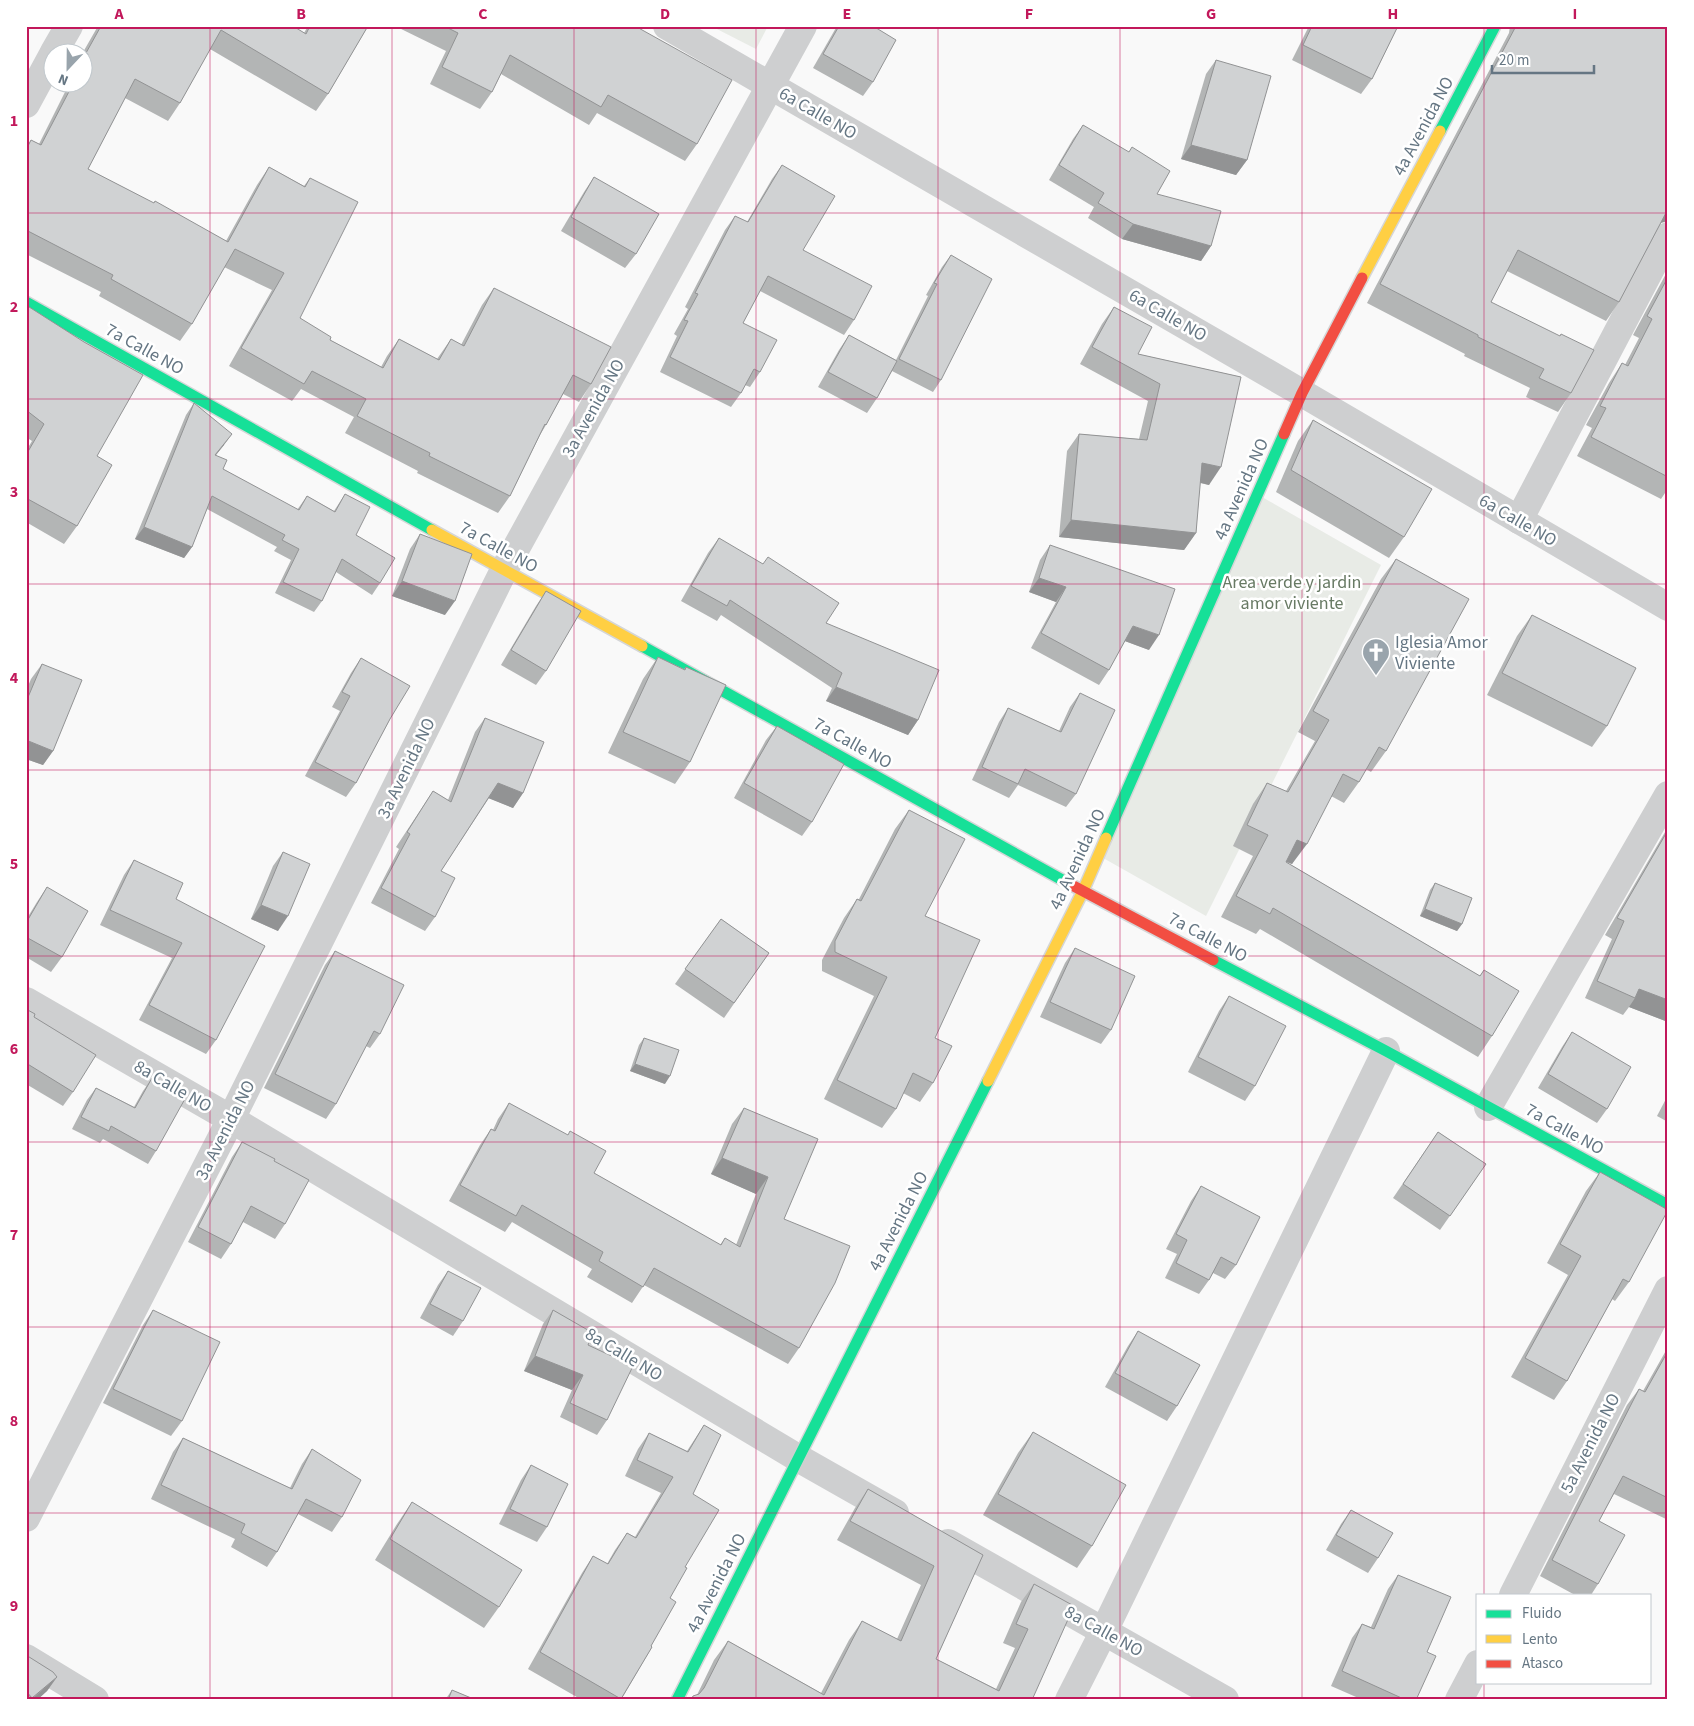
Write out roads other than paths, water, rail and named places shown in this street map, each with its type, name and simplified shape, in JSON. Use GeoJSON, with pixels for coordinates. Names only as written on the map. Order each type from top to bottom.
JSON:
{"type":"FeatureCollection","features":[{"type":"Feature","properties":{"kind":"street"},"geometry":{"type":"LineString","coordinates":[[60,42],[69,26]]}},
{"type":"Feature","properties":{"kind":"street","name":"6a Calle NO"},"geometry":{"type":"LineString","coordinates":[[667,26],[1668,607]]}},
{"type":"Feature","properties":{"kind":"street","name":"3a Avenida NO"},"geometry":{"type":"LineString","coordinates":[[26,1518],[231,1119],[504,570],[803,26]]}},
{"type":"Feature","properties":{"kind":"street","name":"4a Avenida NO"},"geometry":{"type":"LineString","coordinates":[[676,1700],[1083,890],[1302,393],[1496,26]]}},
{"type":"Feature","properties":{"kind":"street"},"geometry":{"type":"LineString","coordinates":[[26,104],[42,74]]}},
{"type":"Feature","properties":{"kind":"street"},"geometry":{"type":"LineString","coordinates":[[1518,520],[1668,236]]}},
{"type":"Feature","properties":{"kind":"street","name":"7a Calle NO"},"geometry":{"type":"LineString","coordinates":[[26,302],[504,570],[1083,890],[1386,1051],[1668,1205]]}},
{"type":"Feature","properties":{"kind":"street"},"geometry":{"type":"LineString","coordinates":[[1488,1107],[1668,795]]}},
{"type":"Feature","properties":{"kind":"street","name":"8a Calle NO"},"geometry":{"type":"LineString","coordinates":[[26,1001],[231,1119],[798,1458],[1225,1700]]}},
{"type":"Feature","properties":{"kind":"street"},"geometry":{"type":"LineString","coordinates":[[1069,1700],[1386,1051]]}},
{"type":"Feature","properties":{"kind":"street","name":"5a Avenida NO"},"geometry":{"type":"LineString","coordinates":[[1514,1594],[1668,1290]]}},
{"type":"Feature","properties":{"kind":"street"},"geometry":{"type":"LineString","coordinates":[[26,1658],[94,1700]]}},
{"type":"Feature","properties":{"kind":"street"},"geometry":{"type":"LineString","coordinates":[[1460,1700],[1476,1668]]}},
{"type":"Feature","properties":{"kind":"place","name":"Iglesia Amor Viviente"},"geometry":{"type":"Point","coordinates":[1376,676]}},
{"type":"Feature","properties":{"kind":"park label","name":"Area verde y jardin amor viviente"},"geometry":{"type":"Point","coordinates":[1292,592]}}]}
